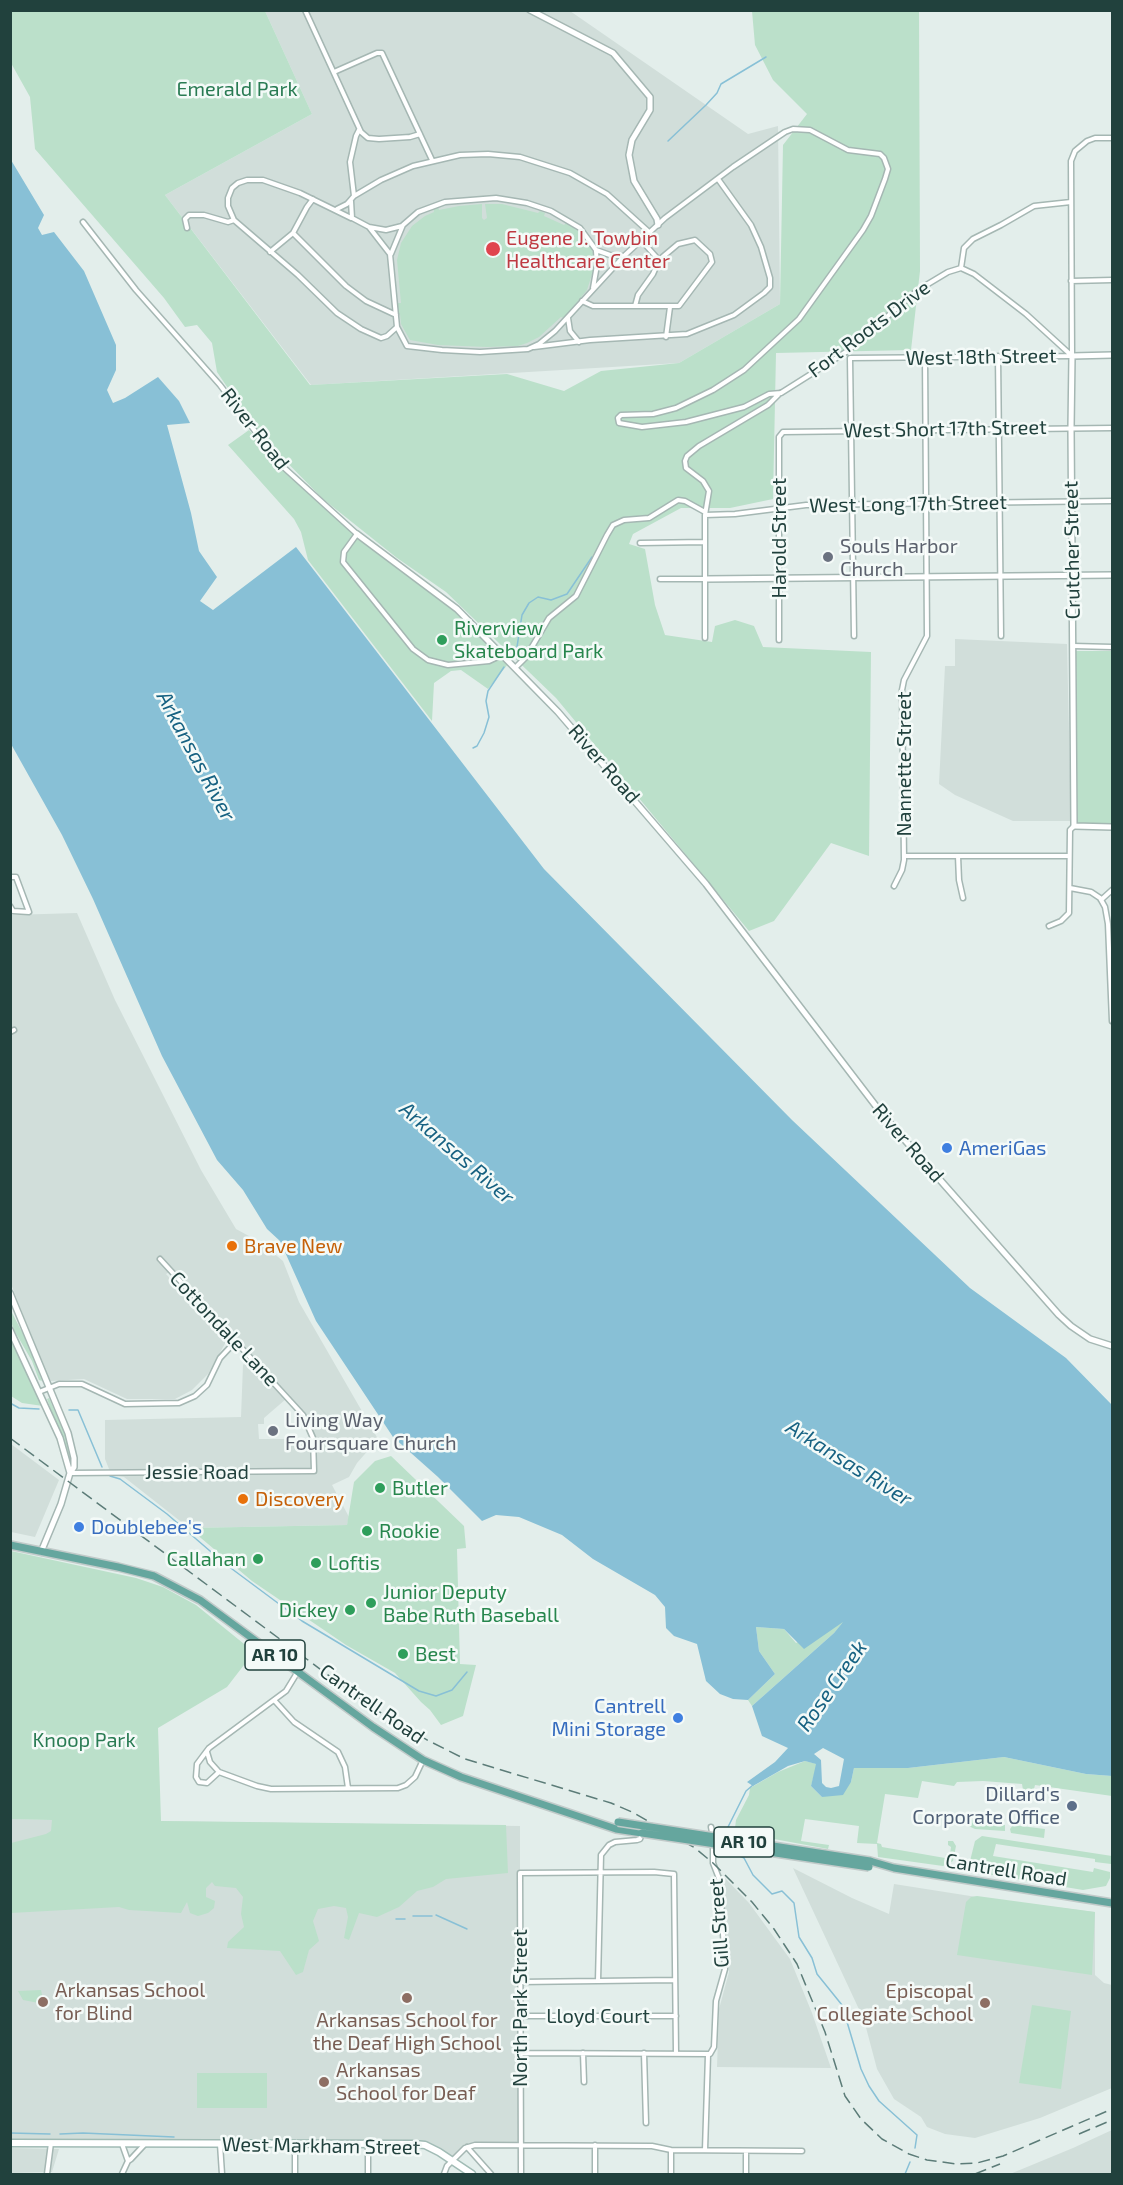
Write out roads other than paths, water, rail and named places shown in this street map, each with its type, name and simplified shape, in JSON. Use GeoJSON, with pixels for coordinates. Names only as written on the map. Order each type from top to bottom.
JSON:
{"type":"FeatureCollection","features":[{"type":"Feature","properties":{"kind":"main road","name":"Cantrell Road"},"geometry":{"type":"LineString","coordinates":[[10,1545],[154,1576],[200,1600],[373,1727],[423,1760],[461,1778],[595,1821],[1113,1903]]}},
{"type":"Feature","properties":{"kind":"main road","name":"Cantrell Road"},"geometry":{"type":"LineString","coordinates":[[617,1825],[641,1834],[869,1864]]}},
{"type":"Feature","properties":{"kind":"main road","name":"West Markham Street"},"geometry":{"type":"LineString","coordinates":[[10,2143],[424,2145],[453,2160],[472,2175]]}},
{"type":"Feature","properties":{"kind":"street"},"geometry":{"type":"LineString","coordinates":[[305,10],[359,130],[371,139],[395,139],[420,135]]}},
{"type":"Feature","properties":{"kind":"street"},"geometry":{"type":"LineString","coordinates":[[530,10],[613,53],[650,97],[650,110],[632,140],[629,155],[634,181],[657,219],[658,225]]}},
{"type":"Feature","properties":{"kind":"street"},"geometry":{"type":"LineString","coordinates":[[334,72],[377,53],[385,55],[432,160]]}},
{"type":"Feature","properties":{"kind":"street","name":"Fort Roots Drive"},"geometry":{"type":"LineString","coordinates":[[717,179],[785,132],[802,129],[821,135],[848,150],[879,154],[884,158],[888,169],[867,222],[807,309],[783,336],[744,370],[692,400],[665,412],[621,415],[618,420],[621,425],[634,426],[676,424],[728,412],[769,394],[781,393]]}},
{"type":"Feature","properties":{"kind":"street"},"geometry":{"type":"LineString","coordinates":[[352,218],[350,162],[359,130]]}},
{"type":"Feature","properties":{"kind":"street","name":"Crutcher Street"},"geometry":{"type":"LineString","coordinates":[[1049,926],[1061,921],[1069,913],[1070,830],[1074,826],[1071,160],[1075,151],[1087,141],[1095,138],[1113,138]]}},
{"type":"Feature","properties":{"kind":"street"},"geometry":{"type":"LineString","coordinates":[[337,210],[392,175],[432,160],[460,155],[488,154],[520,157],[570,172],[608,194],[649,232]]}},
{"type":"Feature","properties":{"kind":"street"},"geometry":{"type":"LineString","coordinates":[[403,225],[390,254],[397,327],[407,346],[500,352],[579,342],[687,334],[734,315],[770,287],[765,258],[751,225],[717,179],[649,232],[593,288],[568,317],[534,347]]}},
{"type":"Feature","properties":{"kind":"street"},"geometry":{"type":"LineString","coordinates":[[397,327],[381,338],[337,313],[234,220],[228,206],[232,188],[241,181],[270,182],[313,199],[369,227],[386,230],[403,225],[418,212],[445,202],[478,198],[527,203],[565,218],[584,232],[596,250],[597,265],[593,288]]}},
{"type":"Feature","properties":{"kind":"street"},"geometry":{"type":"LineString","coordinates":[[270,252],[294,233],[313,199]]}},
{"type":"Feature","properties":{"kind":"street"},"geometry":{"type":"LineString","coordinates":[[1071,202],[1034,206],[973,239],[964,248],[961,268],[974,274],[1026,314],[1072,356]]}},
{"type":"Feature","properties":{"kind":"street"},"geometry":{"type":"LineString","coordinates":[[187,228],[185,219],[189,215],[204,215],[228,222],[234,220]]}},
{"type":"Feature","properties":{"kind":"street","name":"River Road"},"geometry":{"type":"LineString","coordinates":[[83,222],[136,290],[220,385],[280,464],[357,534],[445,599],[516,667],[585,740],[706,884],[882,1114],[1059,1315],[1090,1339],[1113,1346]]}},
{"type":"Feature","properties":{"kind":"street"},"geometry":{"type":"LineString","coordinates":[[369,227],[390,254]]}},
{"type":"Feature","properties":{"kind":"street"},"geometry":{"type":"LineString","coordinates":[[294,233],[346,286],[372,304],[396,315]]}},
{"type":"Feature","properties":{"kind":"street"},"geometry":{"type":"LineString","coordinates":[[641,240],[658,260]]}},
{"type":"Feature","properties":{"kind":"street"},"geometry":{"type":"LineString","coordinates":[[582,301],[593,306],[675,307],[682,304],[705,273],[712,262],[711,257],[695,240],[678,244],[658,260],[635,306]]}},
{"type":"Feature","properties":{"kind":"street"},"geometry":{"type":"LineString","coordinates":[[596,250],[610,255],[624,256]]}},
{"type":"Feature","properties":{"kind":"street","name":"Fort Roots Drive"},"geometry":{"type":"LineString","coordinates":[[705,514],[709,496],[708,488],[704,481],[686,468],[686,458],[699,446],[768,405],[781,393],[846,352],[918,290],[948,272],[961,268]]}},
{"type":"Feature","properties":{"kind":"street"},"geometry":{"type":"LineString","coordinates":[[1071,281],[1113,280]]}},
{"type":"Feature","properties":{"kind":"street"},"geometry":{"type":"LineString","coordinates":[[666,337],[670,307]]}},
{"type":"Feature","properties":{"kind":"street"},"geometry":{"type":"LineString","coordinates":[[568,317],[570,331],[579,342]]}},
{"type":"Feature","properties":{"kind":"street","name":"West 18th Street"},"geometry":{"type":"LineString","coordinates":[[852,430],[850,358],[1113,355]]}},
{"type":"Feature","properties":{"kind":"street"},"geometry":{"type":"LineString","coordinates":[[998,356],[1000,636]]}},
{"type":"Feature","properties":{"kind":"street","name":"Nannette Street"},"geometry":{"type":"LineString","coordinates":[[894,886],[902,870],[904,856],[902,690],[904,680],[927,636],[925,357]]}},
{"type":"Feature","properties":{"kind":"street","name":"West Short 17th Street"},"geometry":{"type":"LineString","coordinates":[[779,437],[786,431],[1113,428]]}},
{"type":"Feature","properties":{"kind":"street"},"geometry":{"type":"LineString","coordinates":[[852,430],[854,636]]}},
{"type":"Feature","properties":{"kind":"street","name":"Harold Street"},"geometry":{"type":"LineString","coordinates":[[779,437],[779,640]]}},
{"type":"Feature","properties":{"kind":"street"},"geometry":{"type":"LineString","coordinates":[[516,667],[526,657],[552,615],[576,596],[613,525],[624,520],[649,518],[678,500],[705,514],[705,638]]}},
{"type":"Feature","properties":{"kind":"street","name":"West Long 17th Street"},"geometry":{"type":"LineString","coordinates":[[705,514],[735,513],[779,507],[853,504],[1113,501]]}},
{"type":"Feature","properties":{"kind":"street"},"geometry":{"type":"LineString","coordinates":[[357,534],[344,552],[343,562],[417,653],[428,660],[448,665],[489,661],[503,654]]}},
{"type":"Feature","properties":{"kind":"street"},"geometry":{"type":"LineString","coordinates":[[640,543],[705,542]]}},
{"type":"Feature","properties":{"kind":"street"},"geometry":{"type":"LineString","coordinates":[[660,579],[1113,575]]}},
{"type":"Feature","properties":{"kind":"street"},"geometry":{"type":"LineString","coordinates":[[1073,646],[1113,646]]}},
{"type":"Feature","properties":{"kind":"street"},"geometry":{"type":"LineString","coordinates":[[1074,826],[1113,826]]}},
{"type":"Feature","properties":{"kind":"street"},"geometry":{"type":"LineString","coordinates":[[904,856],[1070,856]]}},
{"type":"Feature","properties":{"kind":"street"},"geometry":{"type":"LineString","coordinates":[[958,856],[959,880],[963,898]]}},
{"type":"Feature","properties":{"kind":"street"},"geometry":{"type":"LineString","coordinates":[[10,877],[16,877],[29,912],[13,911],[10,906]]}},
{"type":"Feature","properties":{"kind":"street"},"geometry":{"type":"LineString","coordinates":[[1070,888],[1085,890],[1101,900],[1105,907],[1108,924],[1113,1021]]}},
{"type":"Feature","properties":{"kind":"street"},"geometry":{"type":"LineString","coordinates":[[1101,900],[1113,890]]}},
{"type":"Feature","properties":{"kind":"street","name":"Cottondale Lane"},"geometry":{"type":"LineString","coordinates":[[160,1259],[303,1415],[313,1438],[314,1462]]}},
{"type":"Feature","properties":{"kind":"street"},"geometry":{"type":"LineString","coordinates":[[10,1293],[72,1447],[74,1467],[41,1552]]}},
{"type":"Feature","properties":{"kind":"street"},"geometry":{"type":"LineString","coordinates":[[10,1330],[62,1444],[67,1469],[70,1473]]}},
{"type":"Feature","properties":{"kind":"street"},"geometry":{"type":"LineString","coordinates":[[39,1392],[59,1384],[82,1384],[125,1404],[179,1403],[195,1396],[207,1385],[220,1358],[236,1342]]}},
{"type":"Feature","properties":{"kind":"street","name":"Jessie Road"},"geometry":{"type":"LineString","coordinates":[[70,1473],[314,1471],[314,1462]]}},
{"type":"Feature","properties":{"kind":"street"},"geometry":{"type":"LineString","coordinates":[[219,1772],[207,1783],[202,1783],[196,1779],[196,1764],[214,1743],[289,1688],[298,1672]]}},
{"type":"Feature","properties":{"kind":"street"},"geometry":{"type":"LineString","coordinates":[[274,1700],[294,1722],[338,1752],[345,1767],[348,1788]]}},
{"type":"Feature","properties":{"kind":"street"},"geometry":{"type":"LineString","coordinates":[[207,1752],[210,1762],[219,1772],[271,1789],[401,1788],[415,1777],[423,1760]]}},
{"type":"Feature","properties":{"kind":"street","name":"Gill Street"},"geometry":{"type":"LineString","coordinates":[[705,2150],[708,2055],[714,2047],[716,2001],[725,1970],[720,1881],[713,1863],[711,1827]]}},
{"type":"Feature","properties":{"kind":"street"},"geometry":{"type":"LineString","coordinates":[[598,1981],[601,1855],[604,1848],[615,1842],[637,1840],[641,1834]]}},
{"type":"Feature","properties":{"kind":"street"},"geometry":{"type":"LineString","coordinates":[[599,1872],[669,1872],[674,1874],[676,2053]]}},
{"type":"Feature","properties":{"kind":"street","name":"North Park Street"},"geometry":{"type":"LineString","coordinates":[[521,2175],[520,1873],[599,1872]]}},
{"type":"Feature","properties":{"kind":"street"},"geometry":{"type":"LineString","coordinates":[[520,1982],[675,1980]]}},
{"type":"Feature","properties":{"kind":"street","name":"Lloyd Court"},"geometry":{"type":"LineString","coordinates":[[520,2016],[676,2016]]}},
{"type":"Feature","properties":{"kind":"street"},"geometry":{"type":"LineString","coordinates":[[520,2053],[708,2055]]}},
{"type":"Feature","properties":{"kind":"street"},"geometry":{"type":"LineString","coordinates":[[583,2053],[584,2082]]}},
{"type":"Feature","properties":{"kind":"street"},"geometry":{"type":"LineString","coordinates":[[644,2053],[646,2123]]}},
{"type":"Feature","properties":{"kind":"street"},"geometry":{"type":"LineString","coordinates":[[47,2175],[51,2144]]}},
{"type":"Feature","properties":{"kind":"street"},"geometry":{"type":"LineString","coordinates":[[122,2144],[128,2161]]}},
{"type":"Feature","properties":{"kind":"street"},"geometry":{"type":"LineString","coordinates":[[122,2175],[128,2161],[144,2144]]}},
{"type":"Feature","properties":{"kind":"street"},"geometry":{"type":"LineString","coordinates":[[220,2144],[222,2175]]}},
{"type":"Feature","properties":{"kind":"street"},"geometry":{"type":"LineString","coordinates":[[295,2144],[295,2175]]}},
{"type":"Feature","properties":{"kind":"street"},"geometry":{"type":"LineString","coordinates":[[368,2144],[368,2175]]}},
{"type":"Feature","properties":{"kind":"street"},"geometry":{"type":"LineString","coordinates":[[444,2175],[453,2160],[467,2147],[475,2145],[595,2145],[660,2147],[671,2150],[802,2151]]}},
{"type":"Feature","properties":{"kind":"street"},"geometry":{"type":"LineString","coordinates":[[595,2145],[595,2175]]}},
{"type":"Feature","properties":{"kind":"street"},"geometry":{"type":"LineString","coordinates":[[467,2147],[491,2175]]}},
{"type":"Feature","properties":{"kind":"street"},"geometry":{"type":"LineString","coordinates":[[671,2150],[671,2175]]}},
{"type":"Feature","properties":{"kind":"street"},"geometry":{"type":"LineString","coordinates":[[746,2151],[746,2175]]}},
{"type":"Feature","properties":{"kind":"water","name":"Arkansas River"},"geometry":{"type":"Polygon","coordinates":[[[11,160],[44,215],[38,228],[42,235],[54,232],[84,271],[116,345],[116,370],[107,390],[113,403],[158,377],[179,401],[190,423],[167,425],[199,551],[217,577],[200,601],[213,610],[296,547],[544,869],[792,1120],[970,1288],[1066,1358],[1112,1405],[1112,1776],[1086,1774],[1004,1757],[908,1768],[854,1768],[851,1782],[843,1795],[822,1797],[811,1786],[816,1764],[805,1761],[788,1766],[753,1786],[747,1782],[775,1762],[788,1748],[762,1736],[752,1706],[834,1633],[843,1622],[804,1649],[784,1629],[756,1627],[759,1651],[775,1674],[748,1700],[733,1699],[720,1694],[706,1681],[697,1644],[674,1636],[666,1628],[665,1607],[655,1595],[593,1559],[562,1535],[519,1517],[496,1515],[482,1521],[393,1437],[316,1321],[280,1241],[267,1229],[243,1190],[217,1160],[162,1056],[93,899],[62,835],[11,744],[11,160]],[[823,1748],[814,1754],[821,1760],[822,1783],[826,1787],[839,1786],[844,1759],[823,1748]]]}},
{"type":"Feature","properties":{"kind":"waterway"},"geometry":{"type":"LineString","coordinates":[[668,141],[706,105],[717,93],[721,84],[766,57]]}},
{"type":"Feature","properties":{"kind":"waterway"},"geometry":{"type":"LineString","coordinates":[[513,654],[516,653],[522,615],[529,603],[538,597],[551,600],[567,594],[592,557]]}},
{"type":"Feature","properties":{"kind":"waterway"},"geometry":{"type":"LineString","coordinates":[[473,748],[477,746],[484,733],[489,717],[486,701],[488,691],[504,667]]}},
{"type":"Feature","properties":{"kind":"waterway"},"geometry":{"type":"LineString","coordinates":[[10,1403],[19,1408],[39,1409]]}},
{"type":"Feature","properties":{"kind":"waterway"},"geometry":{"type":"LineString","coordinates":[[69,1410],[78,1410],[102,1467]]}},
{"type":"Feature","properties":{"kind":"waterway"},"geometry":{"type":"LineString","coordinates":[[110,1476],[120,1479],[167,1514],[224,1563],[302,1621],[419,1691],[436,1696],[452,1690],[467,1672]]}},
{"type":"Feature","properties":{"kind":"waterway","name":"Rose Creek"},"geometry":{"type":"LineString","coordinates":[[724,1835],[746,1791],[753,1785]]}},
{"type":"Feature","properties":{"kind":"waterway","name":"Rose Creek"},"geometry":{"type":"LineString","coordinates":[[727,1849],[744,1858],[753,1875],[772,1894],[782,1891],[794,1903],[799,1937],[812,1958],[817,1974],[842,2005],[861,2069],[869,2086],[879,2101],[917,2135],[915,2148]]}},
{"type":"Feature","properties":{"kind":"waterway"},"geometry":{"type":"LineString","coordinates":[[436,1915],[467,1929]]}},
{"type":"Feature","properties":{"kind":"waterway"},"geometry":{"type":"LineString","coordinates":[[413,1916],[432,1916]]}},
{"type":"Feature","properties":{"kind":"waterway"},"geometry":{"type":"LineString","coordinates":[[396,1919],[405,1919]]}},
{"type":"Feature","properties":{"kind":"waterway"},"geometry":{"type":"LineString","coordinates":[[10,2133],[50,2134]]}},
{"type":"Feature","properties":{"kind":"waterway"},"geometry":{"type":"LineString","coordinates":[[60,2134],[174,2137]]}},
{"type":"Feature","properties":{"kind":"waterway","name":"Rose Creek"},"geometry":{"type":"LineString","coordinates":[[905,2174],[910,2162]]}},
{"type":"Feature","properties":{"kind":"railway"},"geometry":{"type":"LineString","coordinates":[[10,1438],[371,1707],[465,1759],[611,1803],[632,1812],[695,1848],[752,1902],[774,1929],[797,1964],[825,2032],[845,2096],[861,2119],[882,2139],[909,2154],[927,2160],[957,2164],[977,2163],[1003,2156],[1112,2109]]}},
{"type":"Feature","properties":{"kind":"railway"},"geometry":{"type":"LineString","coordinates":[[1079,2134],[1112,2120]]}},
{"type":"Feature","properties":{"kind":"railway"},"geometry":{"type":"LineString","coordinates":[[975,2174],[1000,2164]]}},
{"type":"Feature","properties":{"kind":"place","name":"Eugene J. Towbin Healthcare Center"},"geometry":{"type":"Point","coordinates":[493,249]}},
{"type":"Feature","properties":{"kind":"place","name":"Souls Harbor Church"},"geometry":{"type":"Point","coordinates":[828,557]}},
{"type":"Feature","properties":{"kind":"place","name":"Riverview Skateboard Park"},"geometry":{"type":"Point","coordinates":[442,640]}},
{"type":"Feature","properties":{"kind":"place","name":"AmeriGas"},"geometry":{"type":"Point","coordinates":[947,1148]}},
{"type":"Feature","properties":{"kind":"place","name":"Brave New"},"geometry":{"type":"Point","coordinates":[232,1246]}},
{"type":"Feature","properties":{"kind":"place","name":"Living Way Foursquare Church"},"geometry":{"type":"Point","coordinates":[273,1431]}},
{"type":"Feature","properties":{"kind":"place","name":"Butler"},"geometry":{"type":"Point","coordinates":[380,1488]}},
{"type":"Feature","properties":{"kind":"place","name":"Discovery"},"geometry":{"type":"Point","coordinates":[243,1499]}},
{"type":"Feature","properties":{"kind":"place","name":"Doublebee's"},"geometry":{"type":"Point","coordinates":[79,1527]}},
{"type":"Feature","properties":{"kind":"place","name":"Rookie"},"geometry":{"type":"Point","coordinates":[367,1531]}},
{"type":"Feature","properties":{"kind":"place","name":"Callahan"},"geometry":{"type":"Point","coordinates":[258,1559]}},
{"type":"Feature","properties":{"kind":"place","name":"Loftis"},"geometry":{"type":"Point","coordinates":[316,1563]}},
{"type":"Feature","properties":{"kind":"place","name":"Junior Deputy Babe Ruth Baseball"},"geometry":{"type":"Point","coordinates":[371,1603]}},
{"type":"Feature","properties":{"kind":"place","name":"Dickey"},"geometry":{"type":"Point","coordinates":[350,1610]}},
{"type":"Feature","properties":{"kind":"place","name":"Best"},"geometry":{"type":"Point","coordinates":[403,1654]}},
{"type":"Feature","properties":{"kind":"place","name":"Cantrell Mini Storage"},"geometry":{"type":"Point","coordinates":[678,1718]}},
{"type":"Feature","properties":{"kind":"place","name":"Dillard's Corporate Office"},"geometry":{"type":"Point","coordinates":[1072,1806]}},
{"type":"Feature","properties":{"kind":"place","name":"Arkansas School for the Deaf High School"},"geometry":{"type":"Point","coordinates":[407,1998]}},
{"type":"Feature","properties":{"kind":"place","name":"Arkansas School for Blind"},"geometry":{"type":"Point","coordinates":[43,2002]}},
{"type":"Feature","properties":{"kind":"place","name":"Episcopal Collegiate School"},"geometry":{"type":"Point","coordinates":[985,2003]}},
{"type":"Feature","properties":{"kind":"place","name":"Arkansas School for Deaf"},"geometry":{"type":"Point","coordinates":[324,2082]}},
{"type":"Feature","properties":{"kind":"park label","name":"Emerald Park"},"geometry":{"type":"Point","coordinates":[237,89]}},
{"type":"Feature","properties":{"kind":"park label","name":"Knoop Park"},"geometry":{"type":"Point","coordinates":[84,1740]}}]}
